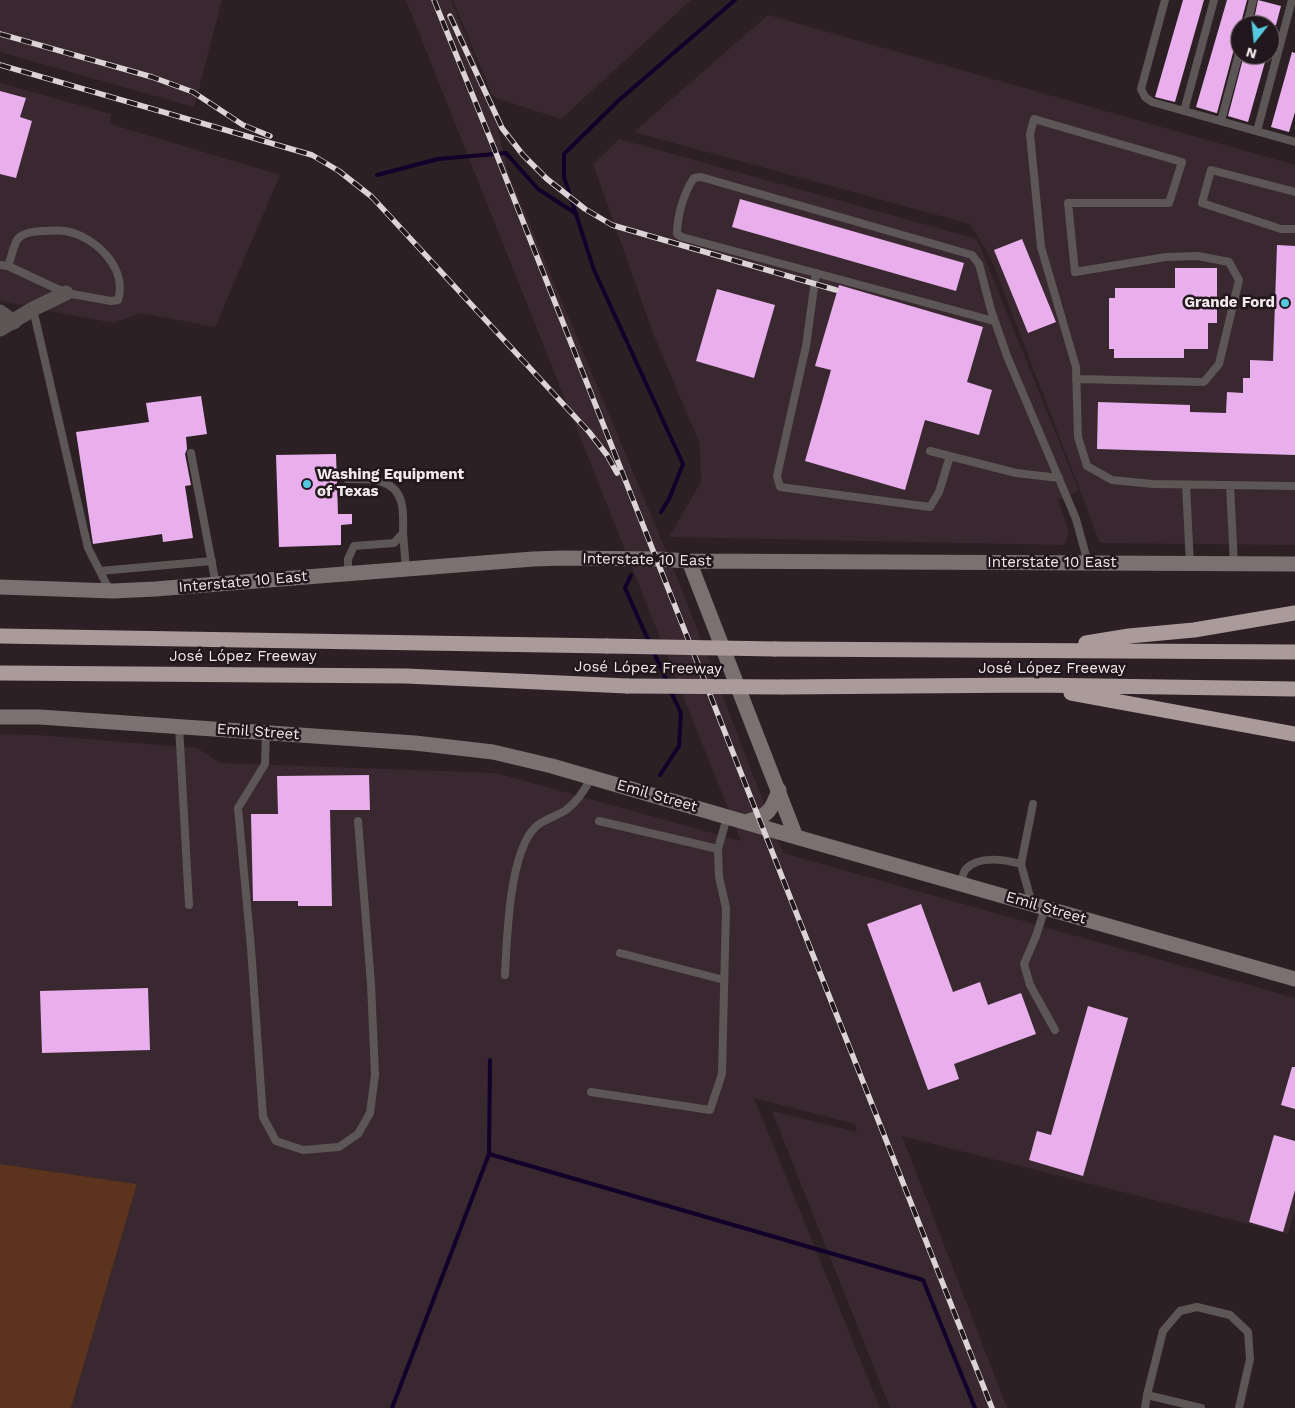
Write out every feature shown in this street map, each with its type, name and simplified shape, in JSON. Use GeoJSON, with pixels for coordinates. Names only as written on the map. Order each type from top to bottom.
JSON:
{"type":"FeatureCollection","features":[{"type":"Feature","properties":{"kind":"highway"},"geometry":{"type":"LineString","coordinates":[[1044,650],[1129,636],[1194,630],[1295,613]]}},
{"type":"Feature","properties":{"kind":"highway","name":"José López Freeway"},"geometry":{"type":"LineString","coordinates":[[0,636],[775,649],[1295,652]]}},
{"type":"Feature","properties":{"kind":"highway","name":"José López Freeway"},"geometry":{"type":"LineString","coordinates":[[0,673],[406,676],[627,686],[1035,685],[1295,689]]}},
{"type":"Feature","properties":{"kind":"highway"},"geometry":{"type":"LineString","coordinates":[[1035,685],[1129,705],[1295,734]]}},
{"type":"Feature","properties":{"kind":"main road","name":"Interstate 10 East"},"geometry":{"type":"LineString","coordinates":[[0,587],[110,591],[216,585],[563,558],[689,561],[1295,564]]}},
{"type":"Feature","properties":{"kind":"main road"},"geometry":{"type":"LineString","coordinates":[[689,561],[796,837]]}},
{"type":"Feature","properties":{"kind":"main road","name":"Emil Street"},"geometry":{"type":"LineString","coordinates":[[0,717],[40,717],[179,726],[470,748],[519,758],[592,778],[1295,979]]}},
{"type":"Feature","properties":{"kind":"main road"},"geometry":{"type":"LineString","coordinates":[[745,822],[767,815],[773,806],[779,790]]}},
{"type":"Feature","properties":{"kind":"street"},"geometry":{"type":"LineString","coordinates":[[0,330],[33,309],[66,293]]}},
{"type":"Feature","properties":{"kind":"street"},"geometry":{"type":"LineString","coordinates":[[0,312],[14,322]]}},
{"type":"Feature","properties":{"kind":"lane"},"geometry":{"type":"LineString","coordinates":[[1165,0],[1141,89],[1145,97],[1152,102],[1295,140]]}},
{"type":"Feature","properties":{"kind":"lane"},"geometry":{"type":"LineString","coordinates":[[1184,111],[1214,0]]}},
{"type":"Feature","properties":{"kind":"lane"},"geometry":{"type":"LineString","coordinates":[[1249,15],[1253,0]]}},
{"type":"Feature","properties":{"kind":"lane"},"geometry":{"type":"LineString","coordinates":[[1257,131],[1293,0]]}},
{"type":"Feature","properties":{"kind":"lane"},"geometry":{"type":"LineString","coordinates":[[1221,121],[1236,65]]}},
{"type":"Feature","properties":{"kind":"lane"},"geometry":{"type":"LineString","coordinates":[[1076,379],[1204,382],[1219,364],[1239,280],[1229,262],[1198,256],[1166,257],[1075,272],[1068,203],[1169,203],[1182,162],[1034,119],[1030,134],[1041,247],[1076,367],[1076,379],[1078,437],[1087,466],[1112,480],[1153,484],[1295,486]]}},
{"type":"Feature","properties":{"kind":"lane"},"geometry":{"type":"LineString","coordinates":[[1295,192],[1211,170],[1202,202],[1281,229],[1295,229]]}},
{"type":"Feature","properties":{"kind":"lane"},"geometry":{"type":"LineString","coordinates":[[994,321],[682,237],[677,234],[677,225],[689,184],[694,178],[700,177],[972,255],[979,264],[994,321],[1007,356],[1076,519],[1088,563]]}},
{"type":"Feature","properties":{"kind":"lane"},"geometry":{"type":"LineString","coordinates":[[0,265],[8,266],[66,293],[111,301],[118,300],[119,297],[120,284],[117,271],[102,250],[83,238],[66,231],[28,232],[18,240],[8,266]]}},
{"type":"Feature","properties":{"kind":"lane"},"geometry":{"type":"LineString","coordinates":[[816,273],[806,346],[777,476],[780,487],[930,507],[939,492],[950,456]]}},
{"type":"Feature","properties":{"kind":"lane"},"geometry":{"type":"LineString","coordinates":[[33,309],[88,548],[110,591]]}},
{"type":"Feature","properties":{"kind":"lane"},"geometry":{"type":"LineString","coordinates":[[930,451],[1016,473],[1059,478]]}},
{"type":"Feature","properties":{"kind":"lane"},"geometry":{"type":"LineString","coordinates":[[191,453],[216,585]]}},
{"type":"Feature","properties":{"kind":"lane"},"geometry":{"type":"LineString","coordinates":[[346,479],[376,479],[394,488],[401,502],[406,569]]}},
{"type":"Feature","properties":{"kind":"lane"},"geometry":{"type":"LineString","coordinates":[[1186,485],[1190,564]]}},
{"type":"Feature","properties":{"kind":"lane"},"geometry":{"type":"LineString","coordinates":[[1230,485],[1234,564]]}},
{"type":"Feature","properties":{"kind":"lane"},"geometry":{"type":"LineString","coordinates":[[348,574],[348,559],[354,546],[394,544],[403,533]]}},
{"type":"Feature","properties":{"kind":"lane"},"geometry":{"type":"LineString","coordinates":[[100,571],[212,561]]}},
{"type":"Feature","properties":{"kind":"lane"},"geometry":{"type":"LineString","coordinates":[[179,726],[189,905]]}},
{"type":"Feature","properties":{"kind":"lane"},"geometry":{"type":"LineString","coordinates":[[266,733],[265,764],[238,808],[252,948],[263,1118],[276,1141],[303,1150],[340,1147],[358,1134],[370,1113],[375,1075],[371,984],[358,821]]}},
{"type":"Feature","properties":{"kind":"lane"},"geometry":{"type":"LineString","coordinates":[[505,975],[508,927],[516,872],[522,851],[531,832],[544,820],[564,811],[579,799],[592,778]]}},
{"type":"Feature","properties":{"kind":"lane"},"geometry":{"type":"LineString","coordinates":[[1033,804],[1021,864],[1038,906],[1036,936],[1024,964],[1030,985],[1055,1030]]}},
{"type":"Feature","properties":{"kind":"lane"},"geometry":{"type":"LineString","coordinates":[[591,1092],[710,1110],[722,1074],[726,908],[718,877],[718,849],[727,817]]}},
{"type":"Feature","properties":{"kind":"lane"},"geometry":{"type":"LineString","coordinates":[[599,821],[718,849]]}},
{"type":"Feature","properties":{"kind":"lane"},"geometry":{"type":"LineString","coordinates":[[961,884],[964,870],[971,865],[994,858],[1021,864]]}},
{"type":"Feature","properties":{"kind":"lane"},"geometry":{"type":"LineString","coordinates":[[620,953],[724,980]]}},
{"type":"Feature","properties":{"kind":"lane"},"geometry":{"type":"LineString","coordinates":[[1145,1408],[1163,1331],[1180,1311],[1197,1307],[1230,1315],[1248,1332],[1250,1359],[1239,1408]]}},
{"type":"Feature","properties":{"kind":"lane"},"geometry":{"type":"LineString","coordinates":[[1148,1395],[1201,1408]]}},
{"type":"Feature","properties":{"kind":"shaded area"},"geometry":{"type":"Polygon","coordinates":[[[0,0],[222,0],[194,107],[0,52],[0,0]]]}},
{"type":"Feature","properties":{"kind":"shaded area"},"geometry":{"type":"Polygon","coordinates":[[[406,0],[451,0],[490,96],[508,172],[678,580],[783,853],[1295,998],[1295,1211],[1288,1234],[902,1136],[1007,1408],[890,1408],[772,1111],[857,1132],[855,1124],[754,1098],[880,1408],[71,1408],[137,1184],[0,1164],[0,734],[38,735],[197,748],[220,763],[496,773],[741,841],[406,0]]]}},
{"type":"Feature","properties":{"kind":"shaded area"},"geometry":{"type":"Polygon","coordinates":[[[453,0],[691,0],[561,119],[493,97],[453,0]]]}},
{"type":"Feature","properties":{"kind":"shaded area"},"geometry":{"type":"Polygon","coordinates":[[[768,15],[1295,165],[1295,545],[1100,543],[991,258],[970,224],[634,132],[768,15]]]}},
{"type":"Feature","properties":{"kind":"shaded area"},"geometry":{"type":"Polygon","coordinates":[[[0,83],[111,114],[110,124],[280,175],[215,327],[141,313],[113,323],[0,301],[0,83]]]}},
{"type":"Feature","properties":{"kind":"shaded area"},"geometry":{"type":"Polygon","coordinates":[[[619,139],[977,239],[1079,491],[1058,500],[1069,531],[1065,545],[669,537],[701,482],[700,444],[653,333],[593,164],[619,139]]]}},
{"type":"Feature","properties":{"kind":"shaded area"},"geometry":{"type":"Polygon","coordinates":[[[0,1164],[137,1184],[71,1408],[0,1408],[0,1164]]]}},
{"type":"Feature","properties":{"kind":"building"},"geometry":{"type":"Polygon","coordinates":[[[1183,0],[1204,0],[1175,102],[1155,97],[1183,0]]]}},
{"type":"Feature","properties":{"kind":"building"},"geometry":{"type":"Polygon","coordinates":[[[1227,0],[1247,0],[1243,15],[1230,15],[1230,64],[1217,113],[1196,107],[1227,0]]]}},
{"type":"Feature","properties":{"kind":"building"},"geometry":{"type":"Polygon","coordinates":[[[1258,0],[1281,6],[1279,15],[1255,15],[1258,0]]]}},
{"type":"Feature","properties":{"kind":"building"},"geometry":{"type":"Polygon","coordinates":[[[1292,52],[1295,53],[1295,112],[1289,132],[1271,127],[1292,52]]]}},
{"type":"Feature","properties":{"kind":"building"},"geometry":{"type":"Polygon","coordinates":[[[1241,65],[1264,65],[1248,122],[1228,116],[1241,65]]]}},
{"type":"Feature","properties":{"kind":"building"},"geometry":{"type":"Polygon","coordinates":[[[0,91],[26,98],[20,117],[32,121],[16,178],[0,174],[0,91]]]}},
{"type":"Feature","properties":{"kind":"building"},"geometry":{"type":"Polygon","coordinates":[[[740,199],[964,263],[956,291],[732,227],[740,199]]]}},
{"type":"Feature","properties":{"kind":"building"},"geometry":{"type":"Polygon","coordinates":[[[1022,239],[1056,322],[1028,333],[994,250],[1022,239]]]}},
{"type":"Feature","properties":{"kind":"building","name":"Grande Ford"},"geometry":{"type":"Polygon","coordinates":[[[1277,245],[1295,246],[1295,455],[1097,449],[1098,402],[1190,405],[1190,412],[1226,413],[1227,392],[1243,393],[1243,378],[1250,378],[1250,360],[1273,361],[1277,245]]]}},
{"type":"Feature","properties":{"kind":"building"},"geometry":{"type":"Polygon","coordinates":[[[1175,268],[1217,268],[1217,323],[1208,323],[1208,349],[1184,349],[1184,358],[1114,358],[1114,349],[1109,349],[1109,298],[1115,298],[1115,288],[1175,288],[1175,268]]]}},
{"type":"Feature","properties":{"kind":"building"},"geometry":{"type":"Polygon","coordinates":[[[839,285],[983,327],[967,382],[992,390],[979,435],[925,420],[905,490],[805,461],[831,370],[815,366],[839,285]]]}},
{"type":"Feature","properties":{"kind":"building"},"geometry":{"type":"Polygon","coordinates":[[[717,289],[775,305],[754,378],[696,361],[717,289]]]}},
{"type":"Feature","properties":{"kind":"building"},"geometry":{"type":"Polygon","coordinates":[[[201,396],[207,434],[186,437],[187,449],[185,454],[191,485],[185,486],[193,538],[163,542],[162,534],[93,544],[76,432],[149,422],[146,403],[201,396]]]}},
{"type":"Feature","properties":{"kind":"building","name":"Washing Equipment of Texas"},"geometry":{"type":"Polygon","coordinates":[[[336,454],[338,514],[352,514],[352,524],[341,525],[341,545],[279,547],[276,455],[336,454]]]}},
{"type":"Feature","properties":{"kind":"building"},"geometry":{"type":"Polygon","coordinates":[[[369,775],[370,810],[330,810],[332,906],[298,906],[298,901],[253,901],[251,814],[278,814],[277,776],[369,775]]]}},
{"type":"Feature","properties":{"kind":"building"},"geometry":{"type":"Polygon","coordinates":[[[921,904],[953,992],[980,982],[988,1005],[1021,993],[1036,1034],[954,1064],[959,1079],[928,1090],[867,924],[921,904]]]}},
{"type":"Feature","properties":{"kind":"building"},"geometry":{"type":"Polygon","coordinates":[[[148,988],[150,1050],[42,1053],[40,991],[148,988]]]}},
{"type":"Feature","properties":{"kind":"building"},"geometry":{"type":"Polygon","coordinates":[[[1088,1006],[1128,1018],[1083,1176],[1029,1160],[1037,1131],[1051,1135],[1088,1006]]]}},
{"type":"Feature","properties":{"kind":"building"},"geometry":{"type":"Polygon","coordinates":[[[1292,1067],[1295,1067],[1295,1109],[1281,1105],[1292,1067]]]}},
{"type":"Feature","properties":{"kind":"building"},"geometry":{"type":"Polygon","coordinates":[[[1274,1135],[1295,1141],[1295,1190],[1283,1232],[1249,1222],[1274,1135]]]}},
{"type":"Feature","properties":{"kind":"waterway"},"geometry":{"type":"LineString","coordinates":[[661,512],[669,499],[683,464],[594,270],[564,177],[564,154],[618,101],[735,0]]}},
{"type":"Feature","properties":{"kind":"waterway"},"geometry":{"type":"LineString","coordinates":[[377,175],[438,159],[506,153],[538,189],[575,213]]}},
{"type":"Feature","properties":{"kind":"waterway"},"geometry":{"type":"LineString","coordinates":[[631,575],[625,588],[649,642]]}},
{"type":"Feature","properties":{"kind":"waterway"},"geometry":{"type":"LineString","coordinates":[[653,651],[668,683]]}},
{"type":"Feature","properties":{"kind":"waterway"},"geometry":{"type":"LineString","coordinates":[[660,775],[679,746],[681,713],[670,690]]}},
{"type":"Feature","properties":{"kind":"waterway"},"geometry":{"type":"LineString","coordinates":[[392,1408],[489,1154],[490,1060]]}},
{"type":"Feature","properties":{"kind":"waterway"},"geometry":{"type":"LineString","coordinates":[[489,1154],[923,1280],[975,1408]]}},
{"type":"Feature","properties":{"kind":"railway"},"geometry":{"type":"LineString","coordinates":[[434,0],[992,1408]]}},
{"type":"Feature","properties":{"kind":"railway"},"geometry":{"type":"LineString","coordinates":[[450,16],[502,128],[523,155],[547,179],[585,209],[612,225],[836,290]]}},
{"type":"Feature","properties":{"kind":"railway"},"geometry":{"type":"LineString","coordinates":[[0,34],[152,77],[193,92],[243,125],[270,136]]}},
{"type":"Feature","properties":{"kind":"railway"},"geometry":{"type":"LineString","coordinates":[[0,65],[312,155],[339,171],[372,197],[589,432],[607,455],[617,473]]}},
{"type":"Feature","properties":{"kind":"place","name":"Grande Ford"},"geometry":{"type":"Point","coordinates":[1285,303]}},
{"type":"Feature","properties":{"kind":"place","name":"Washing Equipment of Texas"},"geometry":{"type":"Point","coordinates":[307,484]}}]}
